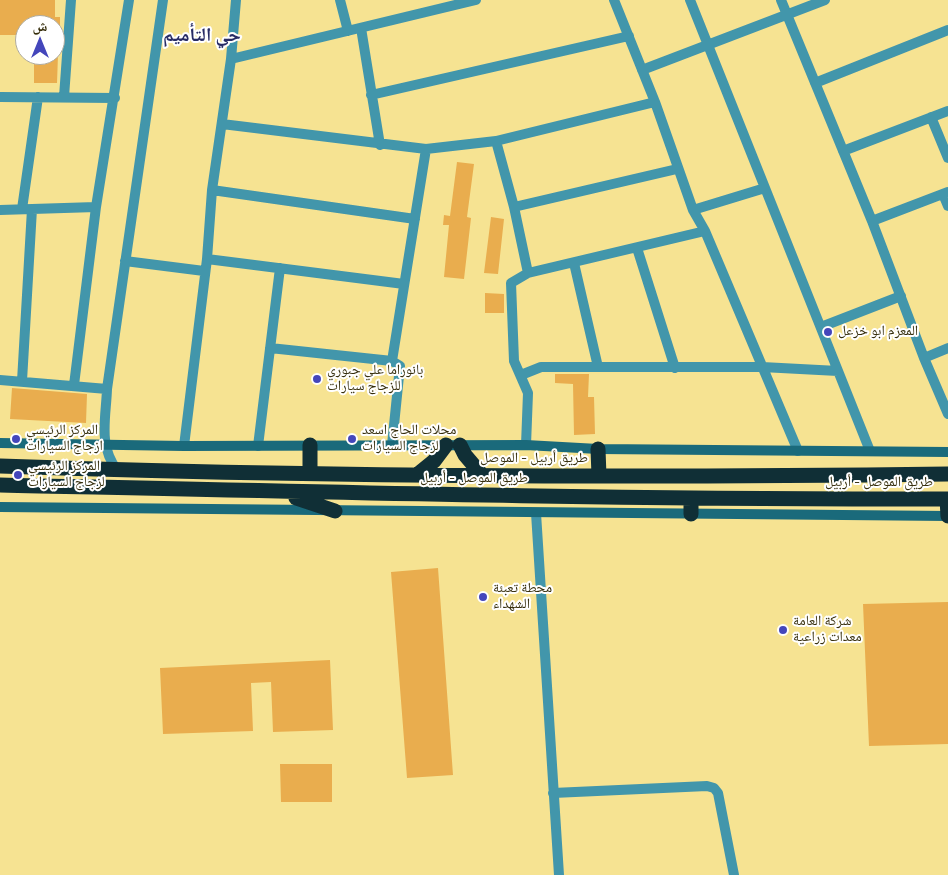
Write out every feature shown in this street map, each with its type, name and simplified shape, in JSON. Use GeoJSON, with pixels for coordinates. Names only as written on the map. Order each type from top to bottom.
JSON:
{"type":"FeatureCollection","features":[{"type":"Feature","properties":{"kind":"highway"},"geometry":{"type":"LineString","coordinates":[[310,445],[310,472]]}},
{"type":"Feature","properties":{"kind":"highway"},"geometry":{"type":"LineString","coordinates":[[418,474],[453,445],[465,455],[482,475]]}},
{"type":"Feature","properties":{"kind":"highway"},"geometry":{"type":"LineString","coordinates":[[598,449],[599,476]]}},
{"type":"Feature","properties":{"kind":"highway","name":"طريق أربيل - الموصل"},"geometry":{"type":"LineString","coordinates":[[0,466],[117,470],[599,476],[948,474]]}},
{"type":"Feature","properties":{"kind":"highway"},"geometry":{"type":"LineString","coordinates":[[117,470],[117,488]]}},
{"type":"Feature","properties":{"kind":"highway","name":"طريق الموصل - أربيل"},"geometry":{"type":"LineString","coordinates":[[0,485],[281,493],[948,499]]}},
{"type":"Feature","properties":{"kind":"highway"},"geometry":{"type":"LineString","coordinates":[[281,493],[334,511]]}},
{"type":"Feature","properties":{"kind":"highway"},"geometry":{"type":"LineString","coordinates":[[691,498],[691,514]]}},
{"type":"Feature","properties":{"kind":"highway"},"geometry":{"type":"LineString","coordinates":[[948,499],[948,516]]}},
{"type":"Feature","properties":{"kind":"main road"},"geometry":{"type":"LineString","coordinates":[[0,442],[184,446],[526,445],[598,449],[948,452]]}},
{"type":"Feature","properties":{"kind":"main road"},"geometry":{"type":"LineString","coordinates":[[0,507],[948,516]]}},
{"type":"Feature","properties":{"kind":"street"},"geometry":{"type":"LineString","coordinates":[[64,97],[71,0]]}},
{"type":"Feature","properties":{"kind":"street"},"geometry":{"type":"LineString","coordinates":[[74,384],[96,207],[115,98],[129,0]]}},
{"type":"Feature","properties":{"kind":"street"},"geometry":{"type":"LineString","coordinates":[[117,470],[108,458],[104,444],[107,389],[163,0]]}},
{"type":"Feature","properties":{"kind":"street"},"geometry":{"type":"LineString","coordinates":[[184,446],[204,271],[207,259],[212,190],[231,59],[236,0]]}},
{"type":"Feature","properties":{"kind":"street"},"geometry":{"type":"LineString","coordinates":[[340,0],[348,31]]}},
{"type":"Feature","properties":{"kind":"street"},"geometry":{"type":"LineString","coordinates":[[231,59],[361,28],[456,2],[476,0]]}},
{"type":"Feature","properties":{"kind":"street"},"geometry":{"type":"LineString","coordinates":[[614,0],[655,102],[693,210],[705,231],[798,451]]}},
{"type":"Feature","properties":{"kind":"street"},"geometry":{"type":"LineString","coordinates":[[690,0],[870,451]]}},
{"type":"Feature","properties":{"kind":"street"},"geometry":{"type":"LineString","coordinates":[[781,0],[872,221],[924,358],[948,414]]}},
{"type":"Feature","properties":{"kind":"street"},"geometry":{"type":"LineString","coordinates":[[642,70],[825,0]]}},
{"type":"Feature","properties":{"kind":"street"},"geometry":{"type":"LineString","coordinates":[[361,28],[380,145]]}},
{"type":"Feature","properties":{"kind":"street"},"geometry":{"type":"LineString","coordinates":[[815,83],[948,30]]}},
{"type":"Feature","properties":{"kind":"street"},"geometry":{"type":"LineString","coordinates":[[371,96],[629,36]]}},
{"type":"Feature","properties":{"kind":"street"},"geometry":{"type":"LineString","coordinates":[[0,97],[115,98]]}},
{"type":"Feature","properties":{"kind":"street"},"geometry":{"type":"LineString","coordinates":[[22,381],[27,209],[38,97]]}},
{"type":"Feature","properties":{"kind":"street"},"geometry":{"type":"LineString","coordinates":[[222,124],[380,145],[426,149],[496,141],[655,102]]}},
{"type":"Feature","properties":{"kind":"street"},"geometry":{"type":"LineString","coordinates":[[843,151],[948,111]]}},
{"type":"Feature","properties":{"kind":"street"},"geometry":{"type":"LineString","coordinates":[[930,117],[948,158]]}},
{"type":"Feature","properties":{"kind":"street"},"geometry":{"type":"LineString","coordinates":[[496,141],[514,207],[528,273]]}},
{"type":"Feature","properties":{"kind":"street"},"geometry":{"type":"LineString","coordinates":[[392,361],[426,149]]}},
{"type":"Feature","properties":{"kind":"street"},"geometry":{"type":"LineString","coordinates":[[514,207],[677,169]]}},
{"type":"Feature","properties":{"kind":"street"},"geometry":{"type":"LineString","coordinates":[[693,210],[765,188]]}},
{"type":"Feature","properties":{"kind":"street"},"geometry":{"type":"LineString","coordinates":[[212,190],[414,219]]}},
{"type":"Feature","properties":{"kind":"street"},"geometry":{"type":"LineString","coordinates":[[872,221],[946,193],[948,206]]}},
{"type":"Feature","properties":{"kind":"street"},"geometry":{"type":"LineString","coordinates":[[0,210],[96,207]]}},
{"type":"Feature","properties":{"kind":"street"},"geometry":{"type":"LineString","coordinates":[[526,445],[528,392],[514,361],[511,283],[528,273],[705,231]]}},
{"type":"Feature","properties":{"kind":"street"},"geometry":{"type":"LineString","coordinates":[[637,248],[675,368]]}},
{"type":"Feature","properties":{"kind":"street"},"geometry":{"type":"LineString","coordinates":[[207,259],[404,284]]}},
{"type":"Feature","properties":{"kind":"street"},"geometry":{"type":"LineString","coordinates":[[125,261],[204,271]]}},
{"type":"Feature","properties":{"kind":"street"},"geometry":{"type":"LineString","coordinates":[[574,263],[598,367]]}},
{"type":"Feature","properties":{"kind":"street"},"geometry":{"type":"LineString","coordinates":[[258,446],[280,268]]}},
{"type":"Feature","properties":{"kind":"street"},"geometry":{"type":"LineString","coordinates":[[821,327],[901,296]]}},
{"type":"Feature","properties":{"kind":"street"},"geometry":{"type":"LineString","coordinates":[[270,348],[392,361],[400,366],[392,445]]}},
{"type":"Feature","properties":{"kind":"street"},"geometry":{"type":"LineString","coordinates":[[924,358],[948,348]]}},
{"type":"Feature","properties":{"kind":"street"},"geometry":{"type":"LineString","coordinates":[[521,375],[541,367],[762,367],[838,371]]}},
{"type":"Feature","properties":{"kind":"street"},"geometry":{"type":"LineString","coordinates":[[0,380],[74,384],[107,389]]}},
{"type":"Feature","properties":{"kind":"street"},"geometry":{"type":"LineString","coordinates":[[536,513],[559,875]]}},
{"type":"Feature","properties":{"kind":"street"},"geometry":{"type":"LineString","coordinates":[[553,793],[707,786],[714,788],[718,794],[734,875]]}},
{"type":"Feature","properties":{"kind":"building"},"geometry":{"type":"Polygon","coordinates":[[[0,0],[55,0],[55,15],[15,15],[15,35],[0,35],[0,0]]]}},
{"type":"Feature","properties":{"kind":"building"},"geometry":{"type":"Polygon","coordinates":[[[34,65],[58,65],[57,83],[34,83],[34,65]]]}},
{"type":"Feature","properties":{"kind":"building"},"geometry":{"type":"Polygon","coordinates":[[[457,162],[474,164],[467,217],[471,218],[464,279],[444,277],[449,225],[443,225],[444,215],[450,216],[457,162]]]}},
{"type":"Feature","properties":{"kind":"building"},"geometry":{"type":"Polygon","coordinates":[[[491,217],[504,219],[498,274],[484,273],[491,217]]]}},
{"type":"Feature","properties":{"kind":"building"},"geometry":{"type":"Polygon","coordinates":[[[485,293],[504,294],[504,313],[485,313],[485,293]]]}},
{"type":"Feature","properties":{"kind":"building"},"geometry":{"type":"Polygon","coordinates":[[[555,374],[589,374],[588,397],[594,397],[595,434],[574,435],[573,384],[555,383],[555,374]]]}},
{"type":"Feature","properties":{"kind":"building"},"geometry":{"type":"Polygon","coordinates":[[[12,388],[87,394],[86,423],[10,419],[12,388]]]}},
{"type":"Feature","properties":{"kind":"building"},"geometry":{"type":"Polygon","coordinates":[[[438,568],[453,775],[407,778],[391,572],[438,568]]]}},
{"type":"Feature","properties":{"kind":"building"},"geometry":{"type":"Polygon","coordinates":[[[948,602],[948,744],[869,746],[863,604],[948,602]]]}},
{"type":"Feature","properties":{"kind":"building"},"geometry":{"type":"Polygon","coordinates":[[[330,660],[333,730],[273,732],[271,682],[251,683],[253,731],[163,734],[160,668],[330,660]]]}},
{"type":"Feature","properties":{"kind":"building"},"geometry":{"type":"Polygon","coordinates":[[[280,764],[332,764],[332,802],[281,802],[280,764]]]}},
{"type":"Feature","properties":{"kind":"place","name":"المعزم ابو خزعل"},"geometry":{"type":"Point","coordinates":[828,332]}},
{"type":"Feature","properties":{"kind":"place","name":"بانوراما علي جبوري للزجاج سيارات"},"geometry":{"type":"Point","coordinates":[317,379]}},
{"type":"Feature","properties":{"kind":"place","name":"المركز الرئيسي ازجاج السيارات"},"geometry":{"type":"Point","coordinates":[16,439]}},
{"type":"Feature","properties":{"kind":"place","name":"محلات الحاج اسعد لزجاج السيارات"},"geometry":{"type":"Point","coordinates":[352,439]}},
{"type":"Feature","properties":{"kind":"place","name":"المركز الرئيسي لزجاج السيارات"},"geometry":{"type":"Point","coordinates":[18,475]}},
{"type":"Feature","properties":{"kind":"place","name":"محطة تعبئة الشهداء"},"geometry":{"type":"Point","coordinates":[483,597]}},
{"type":"Feature","properties":{"kind":"place","name":"شركة العامة معدات زراعية"},"geometry":{"type":"Point","coordinates":[783,630]}},
{"type":"Feature","properties":{"kind":"district","name":"حي التأميم"},"geometry":{"type":"Point","coordinates":[202,36]}}]}
